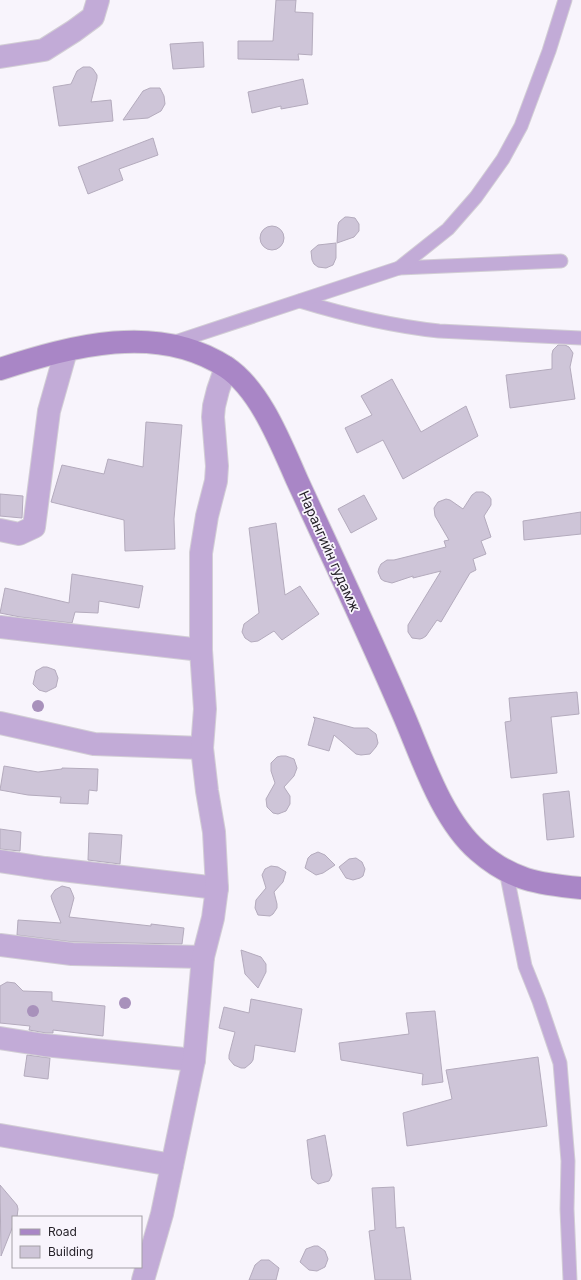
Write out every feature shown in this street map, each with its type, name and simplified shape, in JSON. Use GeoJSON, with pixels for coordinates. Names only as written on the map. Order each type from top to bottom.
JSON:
{"type":"FeatureCollection","features":[{"type":"Feature","properties":{"kind":"main road","name":"Нарангийн гудамж"},"geometry":{"type":"LineString","coordinates":[[0,369],[32,359],[96,345],[120,341],[145,341],[168,345],[208,358],[226,367],[245,383],[257,400],[281,444],[446,809],[459,830],[467,840],[486,857],[506,871],[520,878],[536,883],[581,888]]}},
{"type":"Feature","properties":{"kind":"street"},"geometry":{"type":"LineString","coordinates":[[0,57],[44,50],[93,17],[98,0]]}},
{"type":"Feature","properties":{"kind":"street"},"geometry":{"type":"LineString","coordinates":[[0,530],[19,534],[34,527],[49,411],[66,351]]}},
{"type":"Feature","properties":{"kind":"street"},"geometry":{"type":"LineString","coordinates":[[143,1280],[162,1214],[194,1060],[203,957],[213,918],[217,888],[214,832],[202,748],[205,709],[201,650],[201,552],[207,516],[216,481],[217,466],[213,417],[218,390],[226,367]]}},
{"type":"Feature","properties":{"kind":"street"},"geometry":{"type":"LineString","coordinates":[[0,627],[201,650]]}},
{"type":"Feature","properties":{"kind":"street"},"geometry":{"type":"LineString","coordinates":[[0,723],[94,744],[202,748]]}},
{"type":"Feature","properties":{"kind":"street"},"geometry":{"type":"LineString","coordinates":[[0,861],[45,868],[217,888]]}},
{"type":"Feature","properties":{"kind":"street"},"geometry":{"type":"LineString","coordinates":[[0,945],[72,954],[203,957]]}},
{"type":"Feature","properties":{"kind":"street"},"geometry":{"type":"LineString","coordinates":[[0,1038],[44,1045],[194,1060]]}},
{"type":"Feature","properties":{"kind":"street"},"geometry":{"type":"LineString","coordinates":[[0,1135],[172,1164]]}},
{"type":"Feature","properties":{"kind":"lane"},"geometry":{"type":"LineString","coordinates":[[399,268],[448,229],[476,197],[503,159],[521,126],[550,51],[565,0]]}},
{"type":"Feature","properties":{"kind":"lane"},"geometry":{"type":"LineString","coordinates":[[168,345],[399,268],[561,261]]}},
{"type":"Feature","properties":{"kind":"lane"},"geometry":{"type":"LineString","coordinates":[[300,301],[364,319],[417,328],[455,332],[581,338]]}},
{"type":"Feature","properties":{"kind":"lane"},"geometry":{"type":"LineString","coordinates":[[506,871],[525,966],[540,1001],[560,1063],[568,1161],[567,1209],[570,1280]]}},
{"type":"Feature","properties":{"kind":"building"},"geometry":{"type":"Polygon","coordinates":[[[276,0],[296,0],[295,12],[313,13],[312,55],[298,54],[299,60],[238,59],[238,41],[273,41],[276,0]]]}},
{"type":"Feature","properties":{"kind":"building"},"geometry":{"type":"Polygon","coordinates":[[[203,42],[204,67],[173,69],[170,44],[203,42]]]}},
{"type":"Feature","properties":{"kind":"building"},"geometry":{"type":"Polygon","coordinates":[[[83,67],[90,67],[97,75],[91,102],[111,100],[113,121],[59,126],[53,87],[71,84],[77,71],[83,67]]]}},
{"type":"Feature","properties":{"kind":"building"},"geometry":{"type":"Polygon","coordinates":[[[303,79],[308,104],[281,109],[281,106],[252,113],[248,92],[303,79]]]}},
{"type":"Feature","properties":{"kind":"building"},"geometry":{"type":"Polygon","coordinates":[[[150,88],[160,88],[164,96],[165,104],[161,111],[148,118],[123,120],[143,91],[150,88]]]}},
{"type":"Feature","properties":{"kind":"building"},"geometry":{"type":"Polygon","coordinates":[[[153,138],[158,155],[119,169],[123,180],[88,194],[78,167],[153,138]]]}},
{"type":"Feature","properties":{"kind":"building"},"geometry":{"type":"Polygon","coordinates":[[[345,217],[355,218],[359,224],[359,231],[354,237],[337,243],[338,225],[339,222],[345,217]]]}},
{"type":"Feature","properties":{"kind":"building"},"geometry":{"type":"Polygon","coordinates":[[[272,226],[280,230],[284,238],[280,246],[272,250],[264,246],[260,238],[264,230],[272,226]]]}},
{"type":"Feature","properties":{"kind":"building"},"geometry":{"type":"Polygon","coordinates":[[[336,243],[336,258],[333,265],[326,268],[318,267],[314,264],[311,251],[318,245],[336,243]]]}},
{"type":"Feature","properties":{"kind":"building"},"geometry":{"type":"Polygon","coordinates":[[[558,345],[565,345],[569,347],[573,353],[570,367],[575,399],[510,408],[506,375],[552,369],[553,350],[558,345]]]}},
{"type":"Feature","properties":{"kind":"building"},"geometry":{"type":"Polygon","coordinates":[[[392,379],[421,432],[466,406],[478,436],[403,479],[383,440],[357,453],[345,428],[372,415],[361,396],[392,379]]]}},
{"type":"Feature","properties":{"kind":"building"},"geometry":{"type":"Polygon","coordinates":[[[146,422],[182,425],[174,519],[175,549],[125,551],[124,520],[51,502],[62,465],[104,474],[108,459],[143,467],[146,422]]]}},
{"type":"Feature","properties":{"kind":"building"},"geometry":{"type":"Polygon","coordinates":[[[476,492],[483,492],[491,499],[491,505],[484,516],[491,537],[481,541],[486,554],[473,559],[476,570],[470,573],[441,622],[437,620],[423,638],[412,638],[408,632],[408,625],[441,571],[413,578],[413,576],[392,583],[381,579],[378,572],[379,568],[381,564],[387,560],[394,560],[446,547],[444,541],[449,540],[435,516],[434,508],[438,502],[446,499],[463,509],[472,495],[476,492]]]}},
{"type":"Feature","properties":{"kind":"building"},"geometry":{"type":"Polygon","coordinates":[[[0,494],[23,496],[22,518],[0,516],[0,494]]]}},
{"type":"Feature","properties":{"kind":"building"},"geometry":{"type":"Polygon","coordinates":[[[364,495],[377,519],[351,533],[338,509],[364,495]]]}},
{"type":"Feature","properties":{"kind":"building"},"geometry":{"type":"Polygon","coordinates":[[[581,512],[581,534],[524,540],[523,521],[581,512]]]}},
{"type":"Feature","properties":{"kind":"building"},"geometry":{"type":"Polygon","coordinates":[[[276,523],[285,595],[300,586],[319,614],[282,640],[274,631],[258,641],[251,642],[245,638],[242,632],[244,624],[259,613],[249,528],[276,523]]]}},
{"type":"Feature","properties":{"kind":"building"},"geometry":{"type":"Polygon","coordinates":[[[72,574],[143,586],[139,608],[99,601],[98,613],[75,612],[72,623],[20,617],[0,613],[5,588],[69,603],[72,574]]]}},
{"type":"Feature","properties":{"kind":"building"},"geometry":{"type":"Polygon","coordinates":[[[43,667],[55,670],[58,678],[56,687],[46,692],[39,690],[33,684],[36,671],[43,667]]]}},
{"type":"Feature","properties":{"kind":"building"},"geometry":{"type":"Polygon","coordinates":[[[577,692],[579,714],[551,717],[557,773],[511,778],[505,722],[511,721],[509,698],[577,692]]]}},
{"type":"Feature","properties":{"kind":"building"},"geometry":{"type":"Polygon","coordinates":[[[313,717],[354,728],[368,728],[376,734],[378,743],[370,754],[361,755],[356,754],[334,735],[329,751],[308,745],[315,719],[313,717]]]}},
{"type":"Feature","properties":{"kind":"building"},"geometry":{"type":"Polygon","coordinates":[[[281,756],[294,759],[297,768],[294,776],[284,787],[290,796],[290,804],[286,811],[278,814],[273,813],[267,807],[266,799],[275,783],[271,771],[271,763],[277,757],[281,756]]]}},
{"type":"Feature","properties":{"kind":"building"},"geometry":{"type":"Polygon","coordinates":[[[4,766],[38,772],[62,768],[98,769],[97,791],[89,790],[88,804],[60,803],[61,797],[28,795],[0,790],[4,766]]]}},
{"type":"Feature","properties":{"kind":"building"},"geometry":{"type":"Polygon","coordinates":[[[569,791],[574,837],[547,840],[543,794],[569,791]]]}},
{"type":"Feature","properties":{"kind":"building"},"geometry":{"type":"Polygon","coordinates":[[[0,829],[21,832],[20,851],[0,849],[0,829]]]}},
{"type":"Feature","properties":{"kind":"building"},"geometry":{"type":"Polygon","coordinates":[[[89,833],[122,835],[120,864],[88,860],[89,833]]]}},
{"type":"Feature","properties":{"kind":"building"},"geometry":{"type":"Polygon","coordinates":[[[318,852],[325,855],[335,865],[323,873],[316,875],[305,868],[308,858],[318,852]]]}},
{"type":"Feature","properties":{"kind":"building"},"geometry":{"type":"Polygon","coordinates":[[[356,858],[362,862],[365,869],[363,876],[353,880],[346,878],[339,867],[349,859],[356,858]]]}},
{"type":"Feature","properties":{"kind":"building"},"geometry":{"type":"Polygon","coordinates":[[[271,866],[278,867],[286,872],[283,882],[274,892],[277,908],[270,916],[258,915],[255,908],[256,900],[266,888],[262,875],[265,869],[271,866]]]}},
{"type":"Feature","properties":{"kind":"building"},"geometry":{"type":"Polygon","coordinates":[[[62,886],[70,888],[74,898],[69,917],[184,928],[182,944],[73,942],[17,935],[18,920],[61,923],[51,896],[55,890],[62,886]]]}},
{"type":"Feature","properties":{"kind":"building"},"geometry":{"type":"Polygon","coordinates":[[[241,950],[261,957],[266,964],[266,972],[258,988],[245,974],[241,950]]]}},
{"type":"Feature","properties":{"kind":"building"},"geometry":{"type":"Polygon","coordinates":[[[7,982],[15,983],[23,991],[52,992],[52,1001],[105,1006],[103,1036],[53,1030],[53,1033],[46,1033],[29,1030],[30,1026],[0,1023],[0,986],[7,982]]]}},
{"type":"Feature","properties":{"kind":"building"},"geometry":{"type":"Polygon","coordinates":[[[251,999],[302,1009],[295,1052],[255,1045],[253,1060],[245,1068],[241,1068],[234,1065],[229,1059],[235,1032],[219,1028],[224,1007],[249,1013],[251,999]]]}},
{"type":"Feature","properties":{"kind":"building"},"geometry":{"type":"Polygon","coordinates":[[[435,1011],[443,1082],[422,1085],[423,1074],[341,1060],[339,1043],[409,1034],[406,1013],[435,1011]]]}},
{"type":"Feature","properties":{"kind":"building"},"geometry":{"type":"Polygon","coordinates":[[[27,1055],[50,1058],[48,1079],[24,1076],[27,1055]]]}},
{"type":"Feature","properties":{"kind":"building"},"geometry":{"type":"Polygon","coordinates":[[[538,1057],[547,1126],[407,1146],[403,1113],[452,1099],[446,1070],[538,1057]]]}},
{"type":"Feature","properties":{"kind":"building"},"geometry":{"type":"Polygon","coordinates":[[[325,1135],[332,1175],[329,1181],[318,1184],[312,1179],[311,1175],[307,1140],[325,1135]]]}},
{"type":"Feature","properties":{"kind":"building"},"geometry":{"type":"Polygon","coordinates":[[[0,1185],[17,1205],[18,1209],[17,1216],[12,1216],[12,1228],[1,1256],[0,1185]]]}},
{"type":"Feature","properties":{"kind":"building"},"geometry":{"type":"Polygon","coordinates":[[[394,1187],[396,1228],[404,1227],[411,1280],[375,1280],[369,1231],[375,1230],[372,1188],[394,1187]]]}},
{"type":"Feature","properties":{"kind":"building"},"geometry":{"type":"Polygon","coordinates":[[[318,1246],[325,1251],[328,1259],[325,1267],[317,1271],[309,1270],[300,1262],[306,1249],[318,1246]]]}},
{"type":"Feature","properties":{"kind":"building"},"geometry":{"type":"Polygon","coordinates":[[[261,1260],[269,1260],[279,1268],[276,1280],[249,1280],[255,1265],[261,1260]]]}}]}
